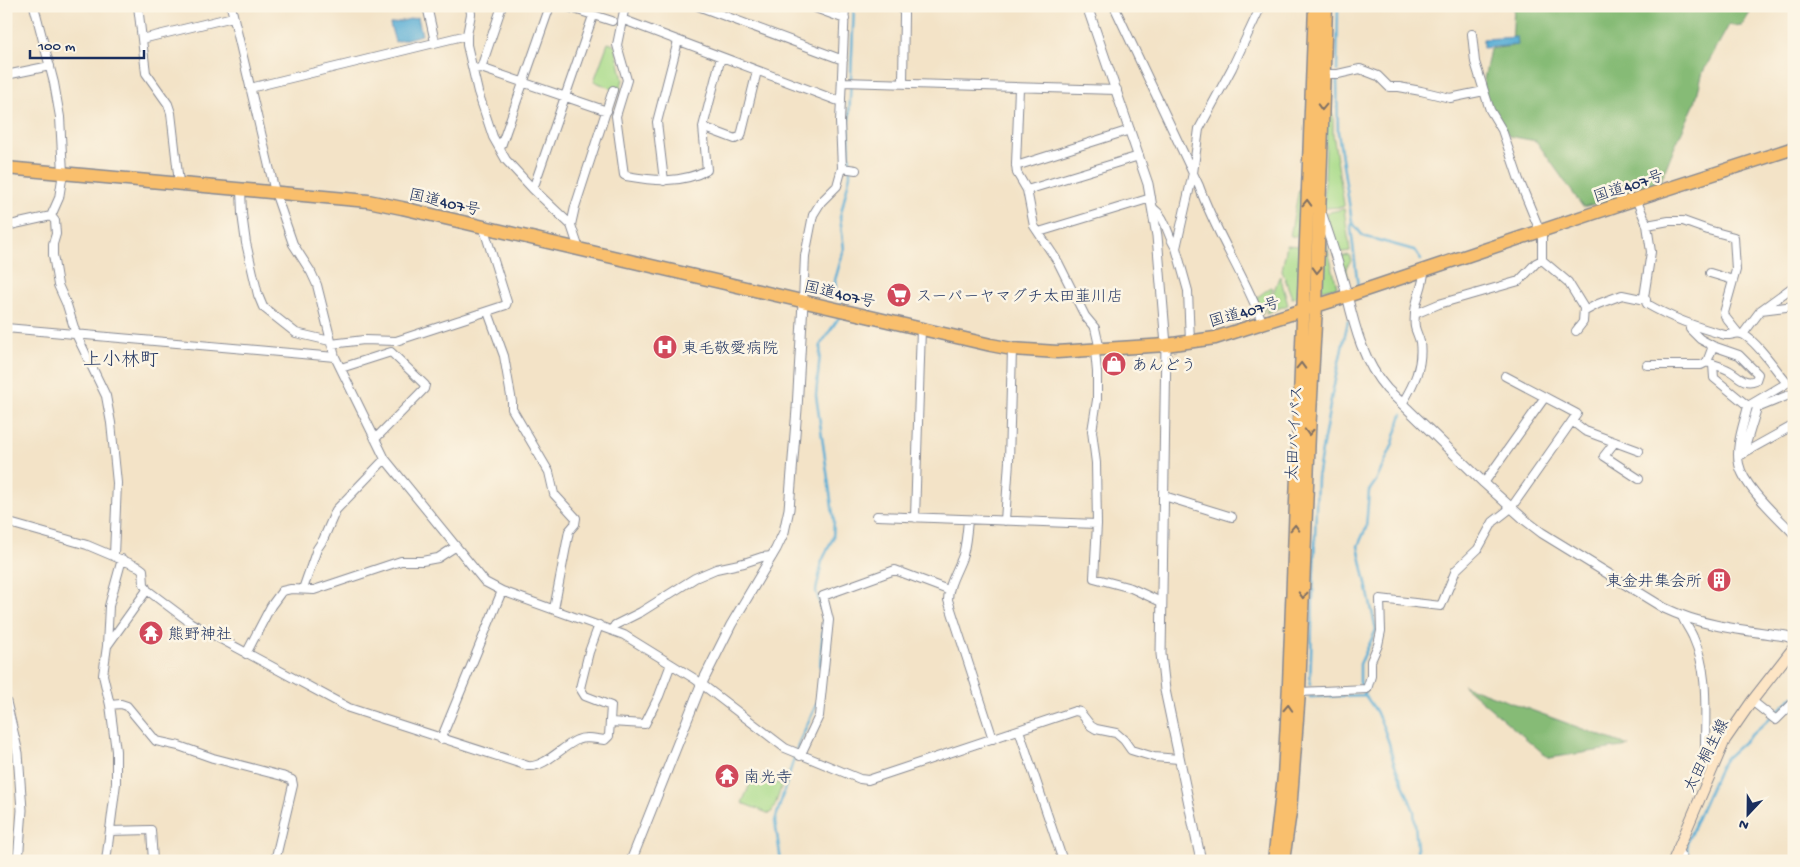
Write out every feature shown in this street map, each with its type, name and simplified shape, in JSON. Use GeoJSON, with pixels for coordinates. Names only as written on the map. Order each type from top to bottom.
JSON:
{"type":"FeatureCollection","features":[{"type":"Feature","properties":{"kind":"highway","name":"太田バイパス"},"geometry":{"type":"LineString","coordinates":[[1274,861],[1284,776],[1289,684],[1315,6]]}},
{"type":"Feature","properties":{"kind":"highway","name":"太田バイパス"},"geometry":{"type":"LineString","coordinates":[[1283,861],[1290,812],[1299,692],[1316,306],[1326,6]]}},
{"type":"Feature","properties":{"kind":"highway","name":"国道407号"},"geometry":{"type":"LineString","coordinates":[[6,168],[368,201],[1012,349],[1057,352],[1166,345],[1215,338],[1303,311],[1794,148]]}},
{"type":"Feature","properties":{"kind":"main road","name":"太田桐生線"},"geometry":{"type":"LineString","coordinates":[[1672,861],[1725,740],[1794,646]]}},
{"type":"Feature","properties":{"kind":"street"},"geometry":{"type":"LineString","coordinates":[[34,6],[50,66],[60,117],[63,174],[59,198],[51,216]]}},
{"type":"Feature","properties":{"kind":"street"},"geometry":{"type":"LineString","coordinates":[[138,6],[146,74],[168,104],[171,113],[179,183]]}},
{"type":"Feature","properties":{"kind":"street"},"geometry":{"type":"LineString","coordinates":[[231,6],[275,192],[293,244],[317,285],[335,357],[385,459],[482,580],[502,591],[624,635],[695,679],[772,740],[800,756],[866,780],[1078,711],[1096,729],[1116,733],[1131,750],[1154,757],[1179,759]]}},
{"type":"Feature","properties":{"kind":"street"},"geometry":{"type":"LineString","coordinates":[[426,6],[435,42]]}},
{"type":"Feature","properties":{"kind":"street"},"geometry":{"type":"LineString","coordinates":[[470,6],[471,14],[467,45],[477,68],[478,92],[493,137],[506,160],[571,226],[575,232],[579,248]]}},
{"type":"Feature","properties":{"kind":"street"},"geometry":{"type":"LineString","coordinates":[[477,68],[502,6]]}},
{"type":"Feature","properties":{"kind":"street"},"geometry":{"type":"LineString","coordinates":[[500,149],[550,6]]}},
{"type":"Feature","properties":{"kind":"street"},"geometry":{"type":"LineString","coordinates":[[565,6],[612,21]]}},
{"type":"Feature","properties":{"kind":"street"},"geometry":{"type":"LineString","coordinates":[[625,6],[618,45],[626,80],[616,116],[624,175],[664,181],[695,177],[708,170],[703,126],[721,57]]}},
{"type":"Feature","properties":{"kind":"street"},"geometry":{"type":"LineString","coordinates":[[698,6],[843,60]]}},
{"type":"Feature","properties":{"kind":"street"},"geometry":{"type":"LineString","coordinates":[[810,6],[845,20]]}},
{"type":"Feature","properties":{"kind":"street"},"geometry":{"type":"LineString","coordinates":[[631,861],[701,685],[731,625],[784,532],[789,509],[797,409],[805,256],[814,214],[837,186],[844,169],[840,122],[845,6]]}},
{"type":"Feature","properties":{"kind":"street"},"geometry":{"type":"LineString","coordinates":[[902,6],[904,14],[903,84]]}},
{"type":"Feature","properties":{"kind":"street"},"geometry":{"type":"LineString","coordinates":[[1088,6],[1139,156],[1153,208],[1166,345],[1161,654],[1165,690],[1201,861]]}},
{"type":"Feature","properties":{"kind":"street"},"geometry":{"type":"LineString","coordinates":[[1114,6],[1193,173],[1216,228],[1253,297],[1263,324]]}},
{"type":"Feature","properties":{"kind":"street"},"geometry":{"type":"LineString","coordinates":[[1176,248],[1193,173],[1199,130],[1232,68],[1261,6]]}},
{"type":"Feature","properties":{"kind":"street"},"geometry":{"type":"LineString","coordinates":[[533,189],[593,16]]}},
{"type":"Feature","properties":{"kind":"street"},"geometry":{"type":"LineString","coordinates":[[142,40],[233,17]]}},
{"type":"Feature","properties":{"kind":"street"},"geometry":{"type":"LineString","coordinates":[[624,20],[841,102]]}},
{"type":"Feature","properties":{"kind":"street"},"geometry":{"type":"LineString","coordinates":[[1472,34],[1475,62],[1490,110],[1502,130],[1542,236],[1542,260],[1568,282],[1585,310],[1583,322],[1576,331]]}},
{"type":"Feature","properties":{"kind":"street"},"geometry":{"type":"LineString","coordinates":[[250,88],[467,35]]}},
{"type":"Feature","properties":{"kind":"street"},"geometry":{"type":"LineString","coordinates":[[664,181],[657,122],[678,41]]}},
{"type":"Feature","properties":{"kind":"street"},"geometry":{"type":"LineString","coordinates":[[6,75],[50,66]]}},
{"type":"Feature","properties":{"kind":"street"},"geometry":{"type":"LineString","coordinates":[[477,68],[607,111]]}},
{"type":"Feature","properties":{"kind":"street"},"geometry":{"type":"LineString","coordinates":[[1323,74],[1338,74],[1360,69],[1378,76],[1389,87],[1421,90],[1450,98],[1484,91]]}},
{"type":"Feature","properties":{"kind":"street"},"geometry":{"type":"LineString","coordinates":[[703,126],[735,139],[741,136],[757,71]]}},
{"type":"Feature","properties":{"kind":"street"},"geometry":{"type":"LineString","coordinates":[[843,82],[1117,90]]}},
{"type":"Feature","properties":{"kind":"street"},"geometry":{"type":"LineString","coordinates":[[1019,88],[1017,173],[1027,190],[1034,226],[1058,262],[1085,316],[1095,328],[1097,372],[1092,431],[1096,463],[1097,524],[1094,578],[1131,588],[1151,599],[1161,602]]}},
{"type":"Feature","properties":{"kind":"street"},"geometry":{"type":"LineString","coordinates":[[571,226],[575,207],[613,90]]}},
{"type":"Feature","properties":{"kind":"street"},"geometry":{"type":"LineString","coordinates":[[1016,166],[1130,130]]}},
{"type":"Feature","properties":{"kind":"street"},"geometry":{"type":"LineString","coordinates":[[1027,190],[1139,156]]}},
{"type":"Feature","properties":{"kind":"street"},"geometry":{"type":"LineString","coordinates":[[844,169],[856,170]]}},
{"type":"Feature","properties":{"kind":"street"},"geometry":{"type":"LineString","coordinates":[[241,189],[246,243],[258,295],[263,307],[296,333],[331,342],[396,341],[506,305],[507,302],[483,226]]}},
{"type":"Feature","properties":{"kind":"street"},"geometry":{"type":"LineString","coordinates":[[1038,232],[1151,198]]}},
{"type":"Feature","properties":{"kind":"street"},"geometry":{"type":"LineString","coordinates":[[1636,199],[1647,225],[1651,252],[1644,297],[1647,304],[1690,324],[1728,336],[1741,334],[1761,310],[1794,286]]}},
{"type":"Feature","properties":{"kind":"street"},"geometry":{"type":"LineString","coordinates":[[1318,207],[1347,296],[1350,312],[1368,361],[1376,376],[1402,404],[1510,508],[1542,533],[1664,608],[1710,625],[1786,636],[1794,639]]}},
{"type":"Feature","properties":{"kind":"street"},"geometry":{"type":"LineString","coordinates":[[1153,208],[1160,213],[1176,248],[1188,291],[1190,342]]}},
{"type":"Feature","properties":{"kind":"street"},"geometry":{"type":"LineString","coordinates":[[6,226],[51,216]]}},
{"type":"Feature","properties":{"kind":"street"},"geometry":{"type":"LineString","coordinates":[[51,216],[55,221],[56,234],[53,244],[53,255],[58,286],[67,305],[76,334],[106,396],[112,423],[117,483],[114,555]]}},
{"type":"Feature","properties":{"kind":"street"},"geometry":{"type":"LineString","coordinates":[[1647,225],[1669,221],[1683,221],[1734,237],[1736,261],[1724,313],[1726,318],[1741,334],[1756,345],[1787,383],[1748,406],[1738,450],[1741,455]]}},
{"type":"Feature","properties":{"kind":"street"},"geometry":{"type":"LineString","coordinates":[[1415,314],[1440,304],[1519,281],[1536,263],[1542,260]]}},
{"type":"Feature","properties":{"kind":"street"},"geometry":{"type":"LineString","coordinates":[[1402,404],[1415,381],[1419,367],[1421,354],[1420,339],[1415,327],[1415,314],[1424,271]]}},
{"type":"Feature","properties":{"kind":"street"},"geometry":{"type":"LineString","coordinates":[[1710,273],[1733,280]]}},
{"type":"Feature","properties":{"kind":"street"},"geometry":{"type":"LineString","coordinates":[[1585,310],[1622,295],[1646,300]]}},
{"type":"Feature","properties":{"kind":"street"},"geometry":{"type":"LineString","coordinates":[[1761,310],[1794,306]]}},
{"type":"Feature","properties":{"kind":"street"},"geometry":{"type":"LineString","coordinates":[[488,312],[504,356],[512,409],[549,472],[554,494],[576,518],[575,524],[569,530],[554,609]]}},
{"type":"Feature","properties":{"kind":"street"},"geometry":{"type":"LineString","coordinates":[[1648,364],[1710,363],[1731,371],[1744,381],[1751,382],[1756,380],[1758,374],[1739,355],[1712,346],[1700,339],[1690,329],[1690,324]]}},
{"type":"Feature","properties":{"kind":"street"},"geometry":{"type":"LineString","coordinates":[[6,328],[335,357]]}},
{"type":"Feature","properties":{"kind":"street"},"geometry":{"type":"LineString","coordinates":[[915,518],[922,328]]}},
{"type":"Feature","properties":{"kind":"street"},"geometry":{"type":"LineString","coordinates":[[1712,346],[1710,363],[1714,378],[1748,406]]}},
{"type":"Feature","properties":{"kind":"street"},"geometry":{"type":"LineString","coordinates":[[1005,521],[1009,461],[1012,349]]}},
{"type":"Feature","properties":{"kind":"street"},"geometry":{"type":"LineString","coordinates":[[341,368],[391,352],[425,385],[424,389],[375,439]]}},
{"type":"Feature","properties":{"kind":"street"},"geometry":{"type":"LineString","coordinates":[[1299,692],[1367,689],[1371,676],[1371,661],[1378,645],[1381,631],[1380,599],[1440,606],[1456,570],[1478,549],[1493,522],[1510,508],[1577,414],[1505,376]]}},
{"type":"Feature","properties":{"kind":"street"},"geometry":{"type":"LineString","coordinates":[[1794,393],[1757,408],[1739,464],[1745,481],[1794,534]]}},
{"type":"Feature","properties":{"kind":"street"},"geometry":{"type":"LineString","coordinates":[[1484,483],[1544,397]]}},
{"type":"Feature","properties":{"kind":"street"},"geometry":{"type":"LineString","coordinates":[[1572,421],[1585,431],[1639,451]]}},
{"type":"Feature","properties":{"kind":"street"},"geometry":{"type":"LineString","coordinates":[[1741,455],[1794,424]]}},
{"type":"Feature","properties":{"kind":"street"},"geometry":{"type":"LineString","coordinates":[[1615,442],[1604,456],[1639,479]]}},
{"type":"Feature","properties":{"kind":"street"},"geometry":{"type":"LineString","coordinates":[[303,589],[317,549],[336,510],[385,459]]}},
{"type":"Feature","properties":{"kind":"street"},"geometry":{"type":"LineString","coordinates":[[1164,496],[1232,517]]}},
{"type":"Feature","properties":{"kind":"street"},"geometry":{"type":"LineString","coordinates":[[877,516],[1097,524]]}},
{"type":"Feature","properties":{"kind":"street"},"geometry":{"type":"LineString","coordinates":[[968,520],[963,555],[948,590],[948,600],[993,739]]}},
{"type":"Feature","properties":{"kind":"street"},"geometry":{"type":"LineString","coordinates":[[6,522],[57,535],[114,555],[143,570],[144,584],[147,590],[188,621],[349,708],[440,739],[532,766],[553,757],[577,740],[584,738],[606,739],[609,736],[611,706],[585,696],[580,688],[589,652],[599,625]]}},
{"type":"Feature","properties":{"kind":"street"},"geometry":{"type":"LineString","coordinates":[[246,654],[279,594],[286,589],[314,590],[401,561],[422,561],[438,558],[454,547]]}},
{"type":"Feature","properties":{"kind":"street"},"geometry":{"type":"LineString","coordinates":[[612,630],[615,625],[641,612],[696,578],[716,569],[772,556]]}},
{"type":"Feature","properties":{"kind":"street"},"geometry":{"type":"LineString","coordinates":[[106,861],[116,783],[116,759],[110,705],[103,675],[109,606],[122,559]]}},
{"type":"Feature","properties":{"kind":"street"},"geometry":{"type":"LineString","coordinates":[[800,756],[820,716],[829,620],[823,596],[896,570],[948,590]]}},
{"type":"Feature","properties":{"kind":"street"},"geometry":{"type":"LineString","coordinates":[[107,646],[147,590]]}},
{"type":"Feature","properties":{"kind":"street"},"geometry":{"type":"LineString","coordinates":[[440,739],[502,591]]}},
{"type":"Feature","properties":{"kind":"street"},"geometry":{"type":"LineString","coordinates":[[1682,616],[1693,637],[1699,655],[1706,691],[1706,753],[1717,757]]}},
{"type":"Feature","properties":{"kind":"street"},"geometry":{"type":"LineString","coordinates":[[610,722],[645,724],[659,696],[671,664]]}},
{"type":"Feature","properties":{"kind":"street"},"geometry":{"type":"LineString","coordinates":[[1752,701],[1776,720],[1794,702]]}},
{"type":"Feature","properties":{"kind":"street"},"geometry":{"type":"LineString","coordinates":[[6,702],[18,753],[22,810],[18,861]]}},
{"type":"Feature","properties":{"kind":"street"},"geometry":{"type":"LineString","coordinates":[[110,705],[121,704],[127,706],[156,741],[179,746],[213,758],[292,780],[293,786],[275,861]]}},
{"type":"Feature","properties":{"kind":"street"},"geometry":{"type":"LineString","coordinates":[[1019,730],[1063,861]]}},
{"type":"Feature","properties":{"kind":"street"},"geometry":{"type":"LineString","coordinates":[[110,831],[151,830],[152,861]]}},
{"type":"Feature","properties":{"kind":"street"},"geometry":{"type":"LineString","coordinates":[[1677,849],[1684,861]]}},
{"type":"Feature","properties":{"kind":"green space"},"geometry":{"type":"Polygon","coordinates":[[[1514,6],[1754,6],[1742,26],[1729,25],[1703,72],[1695,103],[1660,183],[1628,195],[1583,207],[1536,141],[1509,136],[1482,90],[1490,49],[1512,46],[1514,6]]]}},
{"type":"Feature","properties":{"kind":"green space"},"geometry":{"type":"Polygon","coordinates":[[[608,43],[615,45],[623,80],[619,92],[594,81],[608,43]]]}},
{"type":"Feature","properties":{"kind":"green space"},"geometry":{"type":"Polygon","coordinates":[[[1327,114],[1333,115],[1333,134],[1343,207],[1324,208],[1327,114]]]}},
{"type":"Feature","properties":{"kind":"green space"},"geometry":{"type":"Polygon","coordinates":[[[1299,189],[1303,190],[1301,237],[1290,236],[1299,189]]]}},
{"type":"Feature","properties":{"kind":"green space"},"geometry":{"type":"Polygon","coordinates":[[[1344,209],[1350,251],[1337,253],[1325,213],[1344,209]]]}},
{"type":"Feature","properties":{"kind":"green space"},"geometry":{"type":"Polygon","coordinates":[[[1324,234],[1337,287],[1322,290],[1324,234]]]}},
{"type":"Feature","properties":{"kind":"green space"},"geometry":{"type":"Polygon","coordinates":[[[1287,245],[1300,246],[1298,297],[1292,298],[1282,270],[1287,245]]]}},
{"type":"Feature","properties":{"kind":"green space"},"geometry":{"type":"Polygon","coordinates":[[[1349,255],[1351,261],[1346,267],[1349,282],[1346,282],[1339,257],[1349,255]]]}},
{"type":"Feature","properties":{"kind":"green space"},"geometry":{"type":"Polygon","coordinates":[[[1279,277],[1288,305],[1266,313],[1279,277]]]}},
{"type":"Feature","properties":{"kind":"green space"},"geometry":{"type":"Polygon","coordinates":[[[1271,287],[1273,288],[1262,314],[1256,298],[1271,287]]]}},
{"type":"Feature","properties":{"kind":"green space"},"geometry":{"type":"Polygon","coordinates":[[[1463,685],[1629,746],[1549,758],[1463,685]]]}},
{"type":"Feature","properties":{"kind":"green space"},"geometry":{"type":"Polygon","coordinates":[[[754,775],[782,785],[770,814],[742,803],[754,775]]]}},
{"type":"Feature","properties":{"kind":"water"},"geometry":{"type":"Polygon","coordinates":[[[418,17],[422,35],[395,42],[390,24],[418,17]]]}},
{"type":"Feature","properties":{"kind":"water"},"geometry":{"type":"Polygon","coordinates":[[[1517,37],[1518,45],[1483,48],[1483,39],[1517,37]]]}},
{"type":"Feature","properties":{"kind":"waterway"},"geometry":{"type":"LineString","coordinates":[[842,304],[835,280],[844,249],[840,217],[850,175],[849,123],[854,6]]}},
{"type":"Feature","properties":{"kind":"waterway"},"geometry":{"type":"LineString","coordinates":[[1337,71],[1338,6]]}},
{"type":"Feature","properties":{"kind":"waterway"},"geometry":{"type":"LineString","coordinates":[[1337,77],[1338,132],[1352,222],[1351,228],[1358,287]]}},
{"type":"Feature","properties":{"kind":"waterway"},"geometry":{"type":"LineString","coordinates":[[1352,222],[1363,236],[1414,250],[1421,260]]}},
{"type":"Feature","properties":{"kind":"waterway"},"geometry":{"type":"LineString","coordinates":[[820,667],[824,617],[816,591],[822,561],[833,538],[834,521],[816,395],[821,344],[840,316]]}},
{"type":"Feature","properties":{"kind":"waterway"},"geometry":{"type":"LineString","coordinates":[[1310,685],[1317,478],[1332,394],[1348,321]]}},
{"type":"Feature","properties":{"kind":"waterway"},"geometry":{"type":"LineString","coordinates":[[1402,414],[1392,446],[1376,481],[1369,491],[1366,528],[1358,546],[1376,630],[1360,664],[1360,682],[1384,729],[1393,760],[1414,811],[1418,861]]}},
{"type":"Feature","properties":{"kind":"waterway"},"geometry":{"type":"LineString","coordinates":[[1310,697],[1365,695]]}},
{"type":"Feature","properties":{"kind":"waterway"},"geometry":{"type":"LineString","coordinates":[[1688,861],[1687,842],[1720,767],[1726,758],[1794,696]]}},
{"type":"Feature","properties":{"kind":"waterway"},"geometry":{"type":"LineString","coordinates":[[781,861],[775,821],[798,745],[817,703]]}},
{"type":"Feature","properties":{"kind":"place","name":"スーパーヤマグチ太田韮川店"},"geometry":{"type":"Point","coordinates":[899,295]}},
{"type":"Feature","properties":{"kind":"place","name":"東毛敬愛病院"},"geometry":{"type":"Point","coordinates":[665,347]}},
{"type":"Feature","properties":{"kind":"place","name":"あんどう"},"geometry":{"type":"Point","coordinates":[1114,364]}},
{"type":"Feature","properties":{"kind":"place","name":"東金井集会所"},"geometry":{"type":"Point","coordinates":[1719,580]}},
{"type":"Feature","properties":{"kind":"place","name":"熊野神社"},"geometry":{"type":"Point","coordinates":[151,633]}},
{"type":"Feature","properties":{"kind":"place","name":"南光寺"},"geometry":{"type":"Point","coordinates":[727,776]}},
{"type":"Feature","properties":{"kind":"district","name":"上小林町"},"geometry":{"type":"Point","coordinates":[121,358]}}]}
